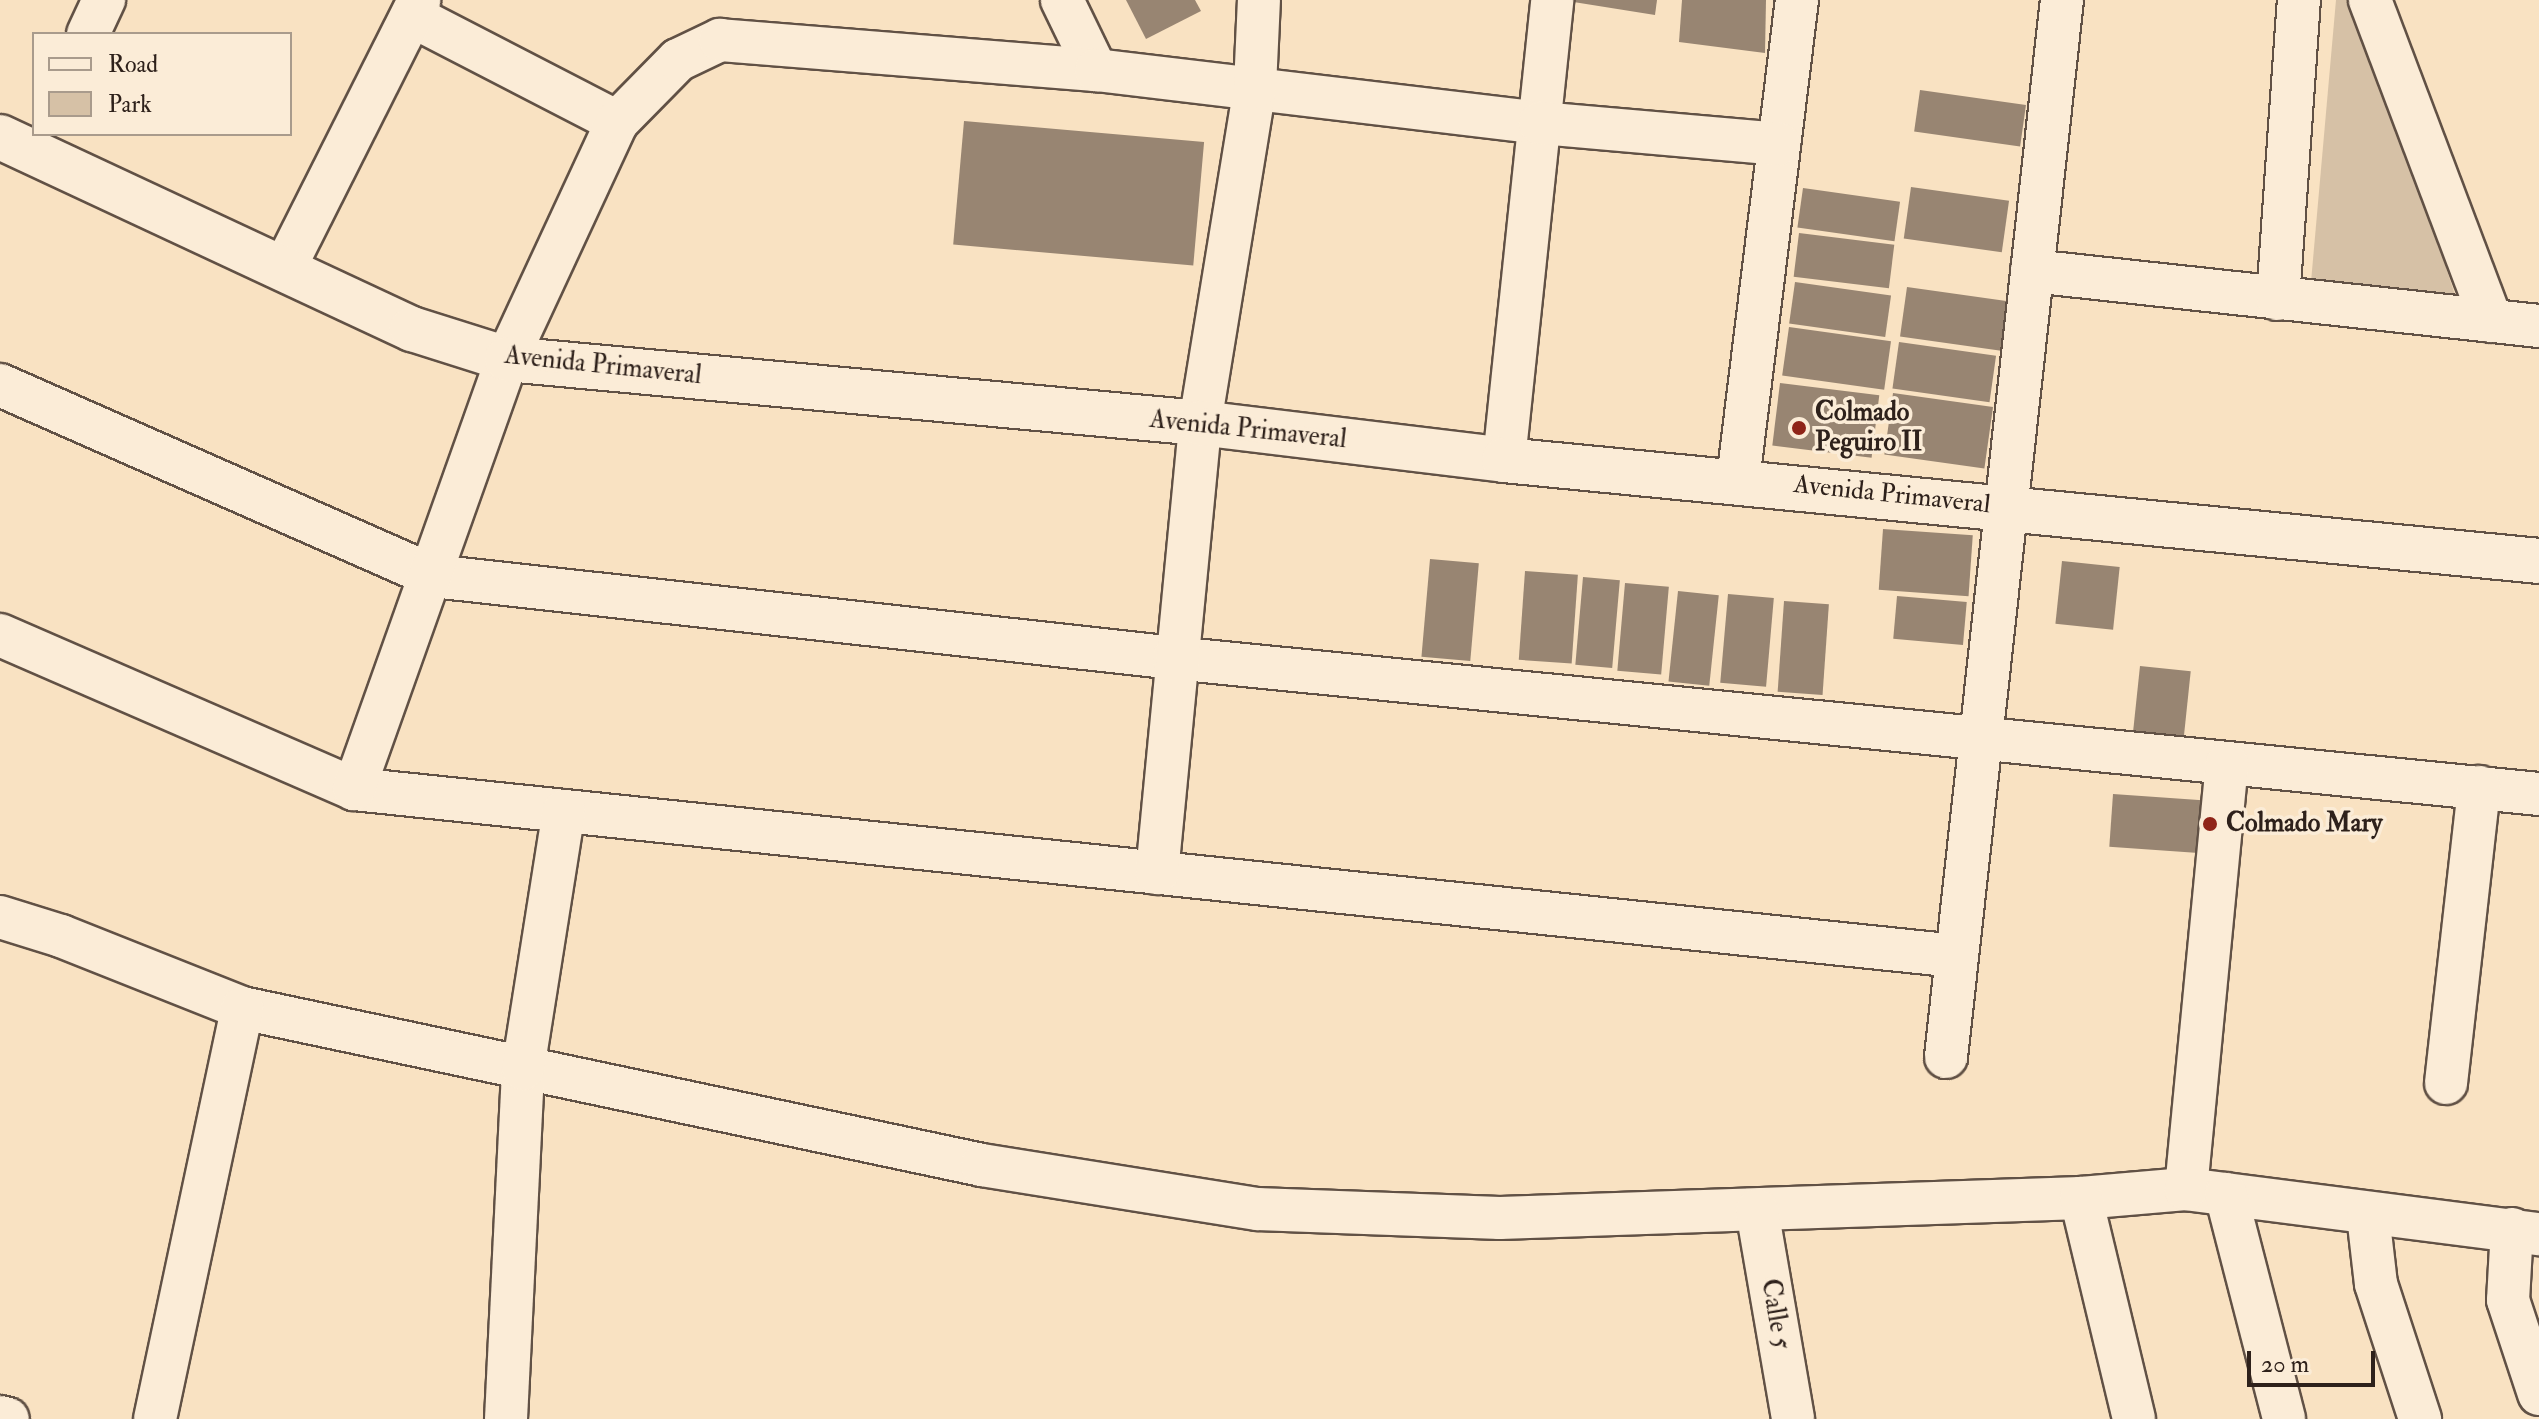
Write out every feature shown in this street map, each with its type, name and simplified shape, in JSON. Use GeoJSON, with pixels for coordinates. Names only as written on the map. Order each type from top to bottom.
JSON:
{"type":"FeatureCollection","features":[{"type":"Feature","properties":{"kind":"street"},"geometry":{"type":"LineString","coordinates":[[89,32],[104,0]]}},
{"type":"Feature","properties":{"kind":"street"},"geometry":{"type":"LineString","coordinates":[[1062,0],[1096,70]]}},
{"type":"Feature","properties":{"kind":"street"},"geometry":{"type":"LineString","coordinates":[[1157,873],[1174,658],[1200,423],[1255,87],[1259,0]]}},
{"type":"Feature","properties":{"kind":"street"},"geometry":{"type":"LineString","coordinates":[[1504,460],[1552,0]]}},
{"type":"Feature","properties":{"kind":"street"},"geometry":{"type":"LineString","coordinates":[[1738,480],[1797,0]]}},
{"type":"Feature","properties":{"kind":"street"},"geometry":{"type":"LineString","coordinates":[[1946,1057],[2062,0]]}},
{"type":"Feature","properties":{"kind":"street"},"geometry":{"type":"LineString","coordinates":[[2278,299],[2299,0]]}},
{"type":"Feature","properties":{"kind":"street"},"geometry":{"type":"LineString","coordinates":[[2370,0],[2491,321]]}},
{"type":"Feature","properties":{"kind":"street"},"geometry":{"type":"LineString","coordinates":[[284,269],[415,8],[617,122]]}},
{"type":"Feature","properties":{"kind":"street"},"geometry":{"type":"LineString","coordinates":[[354,789],[433,576],[507,359],[617,122],[678,60],[720,40],[1096,70],[1540,123],[1779,144]]}},
{"type":"Feature","properties":{"kind":"street","name":"Avenida Primaveral"},"geometry":{"type":"LineString","coordinates":[[25,141],[412,329],[507,359],[1200,423],[1504,460],[1738,480],[2539,561]]}},
{"type":"Feature","properties":{"kind":"street"},"geometry":{"type":"LineString","coordinates":[[2032,271],[2539,326]]}},
{"type":"Feature","properties":{"kind":"street"},"geometry":{"type":"LineString","coordinates":[[0,385],[433,576],[1174,658],[2539,794]]}},
{"type":"Feature","properties":{"kind":"street"},"geometry":{"type":"LineString","coordinates":[[0,635],[354,789],[1956,956]]}},
{"type":"Feature","properties":{"kind":"street"},"geometry":{"type":"LineString","coordinates":[[2227,764],[2206,1192],[2284,1419]]}},
{"type":"Feature","properties":{"kind":"street"},"geometry":{"type":"LineString","coordinates":[[2446,1083],[2479,787]]}},
{"type":"Feature","properties":{"kind":"street"},"geometry":{"type":"LineString","coordinates":[[506,1419],[523,1069],[564,811]]}},
{"type":"Feature","properties":{"kind":"street"},"geometry":{"type":"LineString","coordinates":[[0,917],[61,936],[242,1008],[523,1069],[707,1103],[982,1165],[1257,1209],[1500,1218],[2206,1192],[2368,1215],[2525,1231],[2508,1300],[2539,1394]]}},
{"type":"Feature","properties":{"kind":"street"},"geometry":{"type":"LineString","coordinates":[[155,1419],[242,1008]]}},
{"type":"Feature","properties":{"kind":"street"},"geometry":{"type":"LineString","coordinates":[[2081,1198],[2134,1419]]}},
{"type":"Feature","properties":{"kind":"street","name":"Calle 5"},"geometry":{"type":"LineString","coordinates":[[1757,1210],[1793,1419]]}},
{"type":"Feature","properties":{"kind":"street"},"geometry":{"type":"LineString","coordinates":[[2368,1215],[2376,1284],[2420,1419]]}},
{"type":"Feature","properties":{"kind":"street"},"geometry":{"type":"LineString","coordinates":[[0,1417],[8,1419]]}},
{"type":"Feature","properties":{"kind":"green space"},"geometry":{"type":"Polygon","coordinates":[[[2336,0],[2359,0],[2455,295],[2311,282],[2336,0]]]}},
{"type":"Feature","properties":{"kind":"building"},"geometry":{"type":"Polygon","coordinates":[[[1126,0],[1195,0],[1201,11],[1146,39],[1126,0]]]}},
{"type":"Feature","properties":{"kind":"building"},"geometry":{"type":"Polygon","coordinates":[[[1561,0],[1657,0],[1655,15],[1561,0]]]}},
{"type":"Feature","properties":{"kind":"building"},"geometry":{"type":"Polygon","coordinates":[[[1682,0],[1766,0],[1765,53],[1679,42],[1682,0]]]}},
{"type":"Feature","properties":{"kind":"building"},"geometry":{"type":"Polygon","coordinates":[[[1920,90],[2026,105],[2020,146],[1914,132],[1920,90]]]}},
{"type":"Feature","properties":{"kind":"building"},"geometry":{"type":"Polygon","coordinates":[[[964,121],[1204,142],[1193,266],[953,245],[964,121]]]}},
{"type":"Feature","properties":{"kind":"building"},"geometry":{"type":"Polygon","coordinates":[[[1911,187],[2009,201],[2002,252],[1904,238],[1911,187]]]}},
{"type":"Feature","properties":{"kind":"building"},"geometry":{"type":"Polygon","coordinates":[[[1803,188],[1900,202],[1894,241],[1797,228],[1803,188]]]}},
{"type":"Feature","properties":{"kind":"building"},"geometry":{"type":"Polygon","coordinates":[[[1799,233],[1894,245],[1889,288],[1794,277],[1799,233]]]}},
{"type":"Feature","properties":{"kind":"building"},"geometry":{"type":"Polygon","coordinates":[[[1795,282],[1891,295],[1885,337],[1789,324],[1795,282]]]}},
{"type":"Feature","properties":{"kind":"building"},"geometry":{"type":"Polygon","coordinates":[[[1907,287],[2008,301],[2001,351],[1900,337],[1907,287]]]}},
{"type":"Feature","properties":{"kind":"building"},"geometry":{"type":"Polygon","coordinates":[[[1789,327],[1891,341],[1884,390],[1782,376],[1789,327]]]}},
{"type":"Feature","properties":{"kind":"building"},"geometry":{"type":"Polygon","coordinates":[[[1899,342],[1996,356],[1990,402],[1892,389],[1899,342]]]}},
{"type":"Feature","properties":{"kind":"building"},"geometry":{"type":"Polygon","coordinates":[[[1780,383],[1879,395],[1872,458],[1772,446],[1780,383]]]}},
{"type":"Feature","properties":{"kind":"building"},"geometry":{"type":"Polygon","coordinates":[[[1893,393],[1993,407],[1984,468],[1884,454],[1893,393]]]}},
{"type":"Feature","properties":{"kind":"building"},"geometry":{"type":"Polygon","coordinates":[[[1883,529],[1973,535],[1969,596],[1879,590],[1883,529]]]}},
{"type":"Feature","properties":{"kind":"building"},"geometry":{"type":"Polygon","coordinates":[[[1430,559],[1479,563],[1470,661],[1421,657],[1430,559]]]}},
{"type":"Feature","properties":{"kind":"building"},"geometry":{"type":"Polygon","coordinates":[[[2062,561],[2120,567],[2113,630],[2055,624],[2062,561]]]}},
{"type":"Feature","properties":{"kind":"building"},"geometry":{"type":"Polygon","coordinates":[[[1525,571],[1578,575],[1572,663],[1519,660],[1525,571]]]}},
{"type":"Feature","properties":{"kind":"building"},"geometry":{"type":"Polygon","coordinates":[[[1583,577],[1620,580],[1612,668],[1575,665],[1583,577]]]}},
{"type":"Feature","properties":{"kind":"building"},"geometry":{"type":"Polygon","coordinates":[[[1625,583],[1669,587],[1661,674],[1617,671],[1625,583]]]}},
{"type":"Feature","properties":{"kind":"building"},"geometry":{"type":"Polygon","coordinates":[[[1678,591],[1719,595],[1709,686],[1668,682],[1678,591]]]}},
{"type":"Feature","properties":{"kind":"building"},"geometry":{"type":"Polygon","coordinates":[[[1728,594],[1774,598],[1766,687],[1720,683],[1728,594]]]}},
{"type":"Feature","properties":{"kind":"building"},"geometry":{"type":"Polygon","coordinates":[[[1897,596],[1967,602],[1963,645],[1893,639],[1897,596]]]}},
{"type":"Feature","properties":{"kind":"building"},"geometry":{"type":"Polygon","coordinates":[[[1784,601],[1829,604],[1823,695],[1778,692],[1784,601]]]}},
{"type":"Feature","properties":{"kind":"building"},"geometry":{"type":"Polygon","coordinates":[[[2140,666],[2191,671],[2183,744],[2132,739],[2140,666]]]}},
{"type":"Feature","properties":{"kind":"building"},"geometry":{"type":"Polygon","coordinates":[[[2113,794],[2206,800],[2202,853],[2109,847],[2113,794]]]}},
{"type":"Feature","properties":{"kind":"place","name":"Colmado Peguiro II"},"geometry":{"type":"Point","coordinates":[1799,428]}},
{"type":"Feature","properties":{"kind":"place","name":"Colmado Mary"},"geometry":{"type":"Point","coordinates":[2210,824]}}]}
